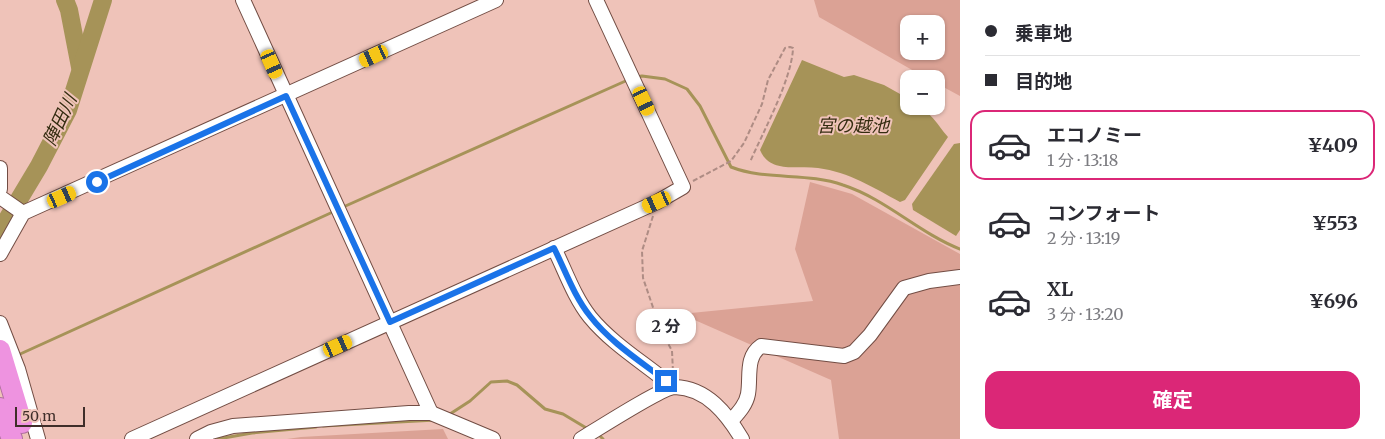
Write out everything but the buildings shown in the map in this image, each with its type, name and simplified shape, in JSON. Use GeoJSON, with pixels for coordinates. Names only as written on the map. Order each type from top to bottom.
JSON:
{"type":"FeatureCollection","features":[{"type":"Feature","properties":{"kind":"highway"},"geometry":{"type":"LineString","coordinates":[[7,358],[20,434]]}},
{"type":"Feature","properties":{"kind":"highway"},"geometry":{"type":"LineString","coordinates":[[0,408],[20,434]]}},
{"type":"Feature","properties":{"kind":"street"},"geometry":{"type":"LineString","coordinates":[[243,0],[431,413]]}},
{"type":"Feature","properties":{"kind":"street"},"geometry":{"type":"LineString","coordinates":[[0,254],[22,211],[286,96],[496,0]]}},
{"type":"Feature","properties":{"kind":"street"},"geometry":{"type":"LineString","coordinates":[[132,439],[657,202],[683,187],[596,0]]}},
{"type":"Feature","properties":{"kind":"street"},"geometry":{"type":"LineString","coordinates":[[0,168],[0,189]]}},
{"type":"Feature","properties":{"kind":"street"},"geometry":{"type":"LineString","coordinates":[[0,197],[22,211]]}},
{"type":"Feature","properties":{"kind":"street"},"geometry":{"type":"LineString","coordinates":[[554,248],[590,316],[617,344],[673,387],[692,390],[713,401],[731,421],[742,439]]}},
{"type":"Feature","properties":{"kind":"street"},"geometry":{"type":"LineString","coordinates":[[731,421],[743,407],[748,395],[752,357],[762,346],[844,356],[854,352],[870,334],[904,288],[929,281],[960,277]]}},
{"type":"Feature","properties":{"kind":"street"},"geometry":{"type":"LineString","coordinates":[[0,323],[7,358],[38,439]]}},
{"type":"Feature","properties":{"kind":"street"},"geometry":{"type":"LineString","coordinates":[[581,439],[656,394],[673,387]]}},
{"type":"Feature","properties":{"kind":"street"},"geometry":{"type":"LineString","coordinates":[[196,439],[210,432],[233,426],[408,413],[431,413],[493,439]]}},
{"type":"Feature","properties":{"kind":"path"},"geometry":{"type":"LineString","coordinates":[[683,187],[731,160],[744,143],[762,104],[768,80],[785,48],[790,46],[794,48],[793,59],[787,79],[750,162]]}},
{"type":"Feature","properties":{"kind":"path"},"geometry":{"type":"LineString","coordinates":[[657,202],[642,251],[643,278],[660,328],[672,351],[673,387]]}},
{"type":"Feature","properties":{"kind":"shaded area"},"geometry":{"type":"Polygon","coordinates":[[[814,0],[960,0],[960,96],[945,88],[945,70],[912,70],[819,17],[814,0]]]}},
{"type":"Feature","properties":{"kind":"shaded area"},"geometry":{"type":"Polygon","coordinates":[[[810,182],[852,194],[960,254],[960,439],[839,439],[831,380],[681,314],[813,301],[795,249],[810,182]]]}},
{"type":"Feature","properties":{"kind":"shaded area"},"geometry":{"type":"Polygon","coordinates":[[[443,429],[448,439],[287,439],[301,437],[443,429]]]}},
{"type":"Feature","properties":{"kind":"water","name":"宮の越池"},"geometry":{"type":"Polygon","coordinates":[[[802,60],[844,77],[854,75],[884,85],[900,94],[900,115],[930,115],[948,137],[905,200],[900,202],[861,181],[840,173],[818,168],[785,167],[770,163],[760,150],[802,60]]]}},
{"type":"Feature","properties":{"kind":"water"},"geometry":{"type":"Polygon","coordinates":[[[960,143],[960,230],[956,236],[913,210],[912,204],[954,144],[960,143]]]}},
{"type":"Feature","properties":{"kind":"waterway","name":"陣田川"},"geometry":{"type":"LineString","coordinates":[[65,0],[69,10],[80,67]]}},
{"type":"Feature","properties":{"kind":"waterway","name":"陣田川"},"geometry":{"type":"LineString","coordinates":[[0,231],[39,166],[68,110],[103,0]]}},
{"type":"Feature","properties":{"kind":"waterway"},"geometry":{"type":"LineString","coordinates":[[636,77],[665,79],[687,89],[700,106],[731,167],[759,174],[815,179],[843,185],[874,199],[930,234],[960,249]]}},
{"type":"Feature","properties":{"kind":"waterway"},"geometry":{"type":"LineString","coordinates":[[341,208],[630,79]]}},
{"type":"Feature","properties":{"kind":"waterway"},"geometry":{"type":"LineString","coordinates":[[18,355],[335,211]]}},
{"type":"Feature","properties":{"kind":"waterway"},"geometry":{"type":"LineString","coordinates":[[450,414],[470,401],[491,382],[507,381],[517,385],[545,409],[563,414],[588,429]]}},
{"type":"Feature","properties":{"kind":"waterway"},"geometry":{"type":"LineString","coordinates":[[323,426],[436,420]]}},
{"type":"Feature","properties":{"kind":"waterway"},"geometry":{"type":"LineString","coordinates":[[218,439],[252,433],[316,427]]}},
{"type":"Feature","properties":{"kind":"waterway"},"geometry":{"type":"LineString","coordinates":[[600,436],[603,439]]}},
{"type":"Feature","properties":{"kind":"route"},"geometry":{"type":"LineString","coordinates":[[97,182],[286,96],[390,322],[554,248],[590,316],[617,344],[666,381]]}}]}
